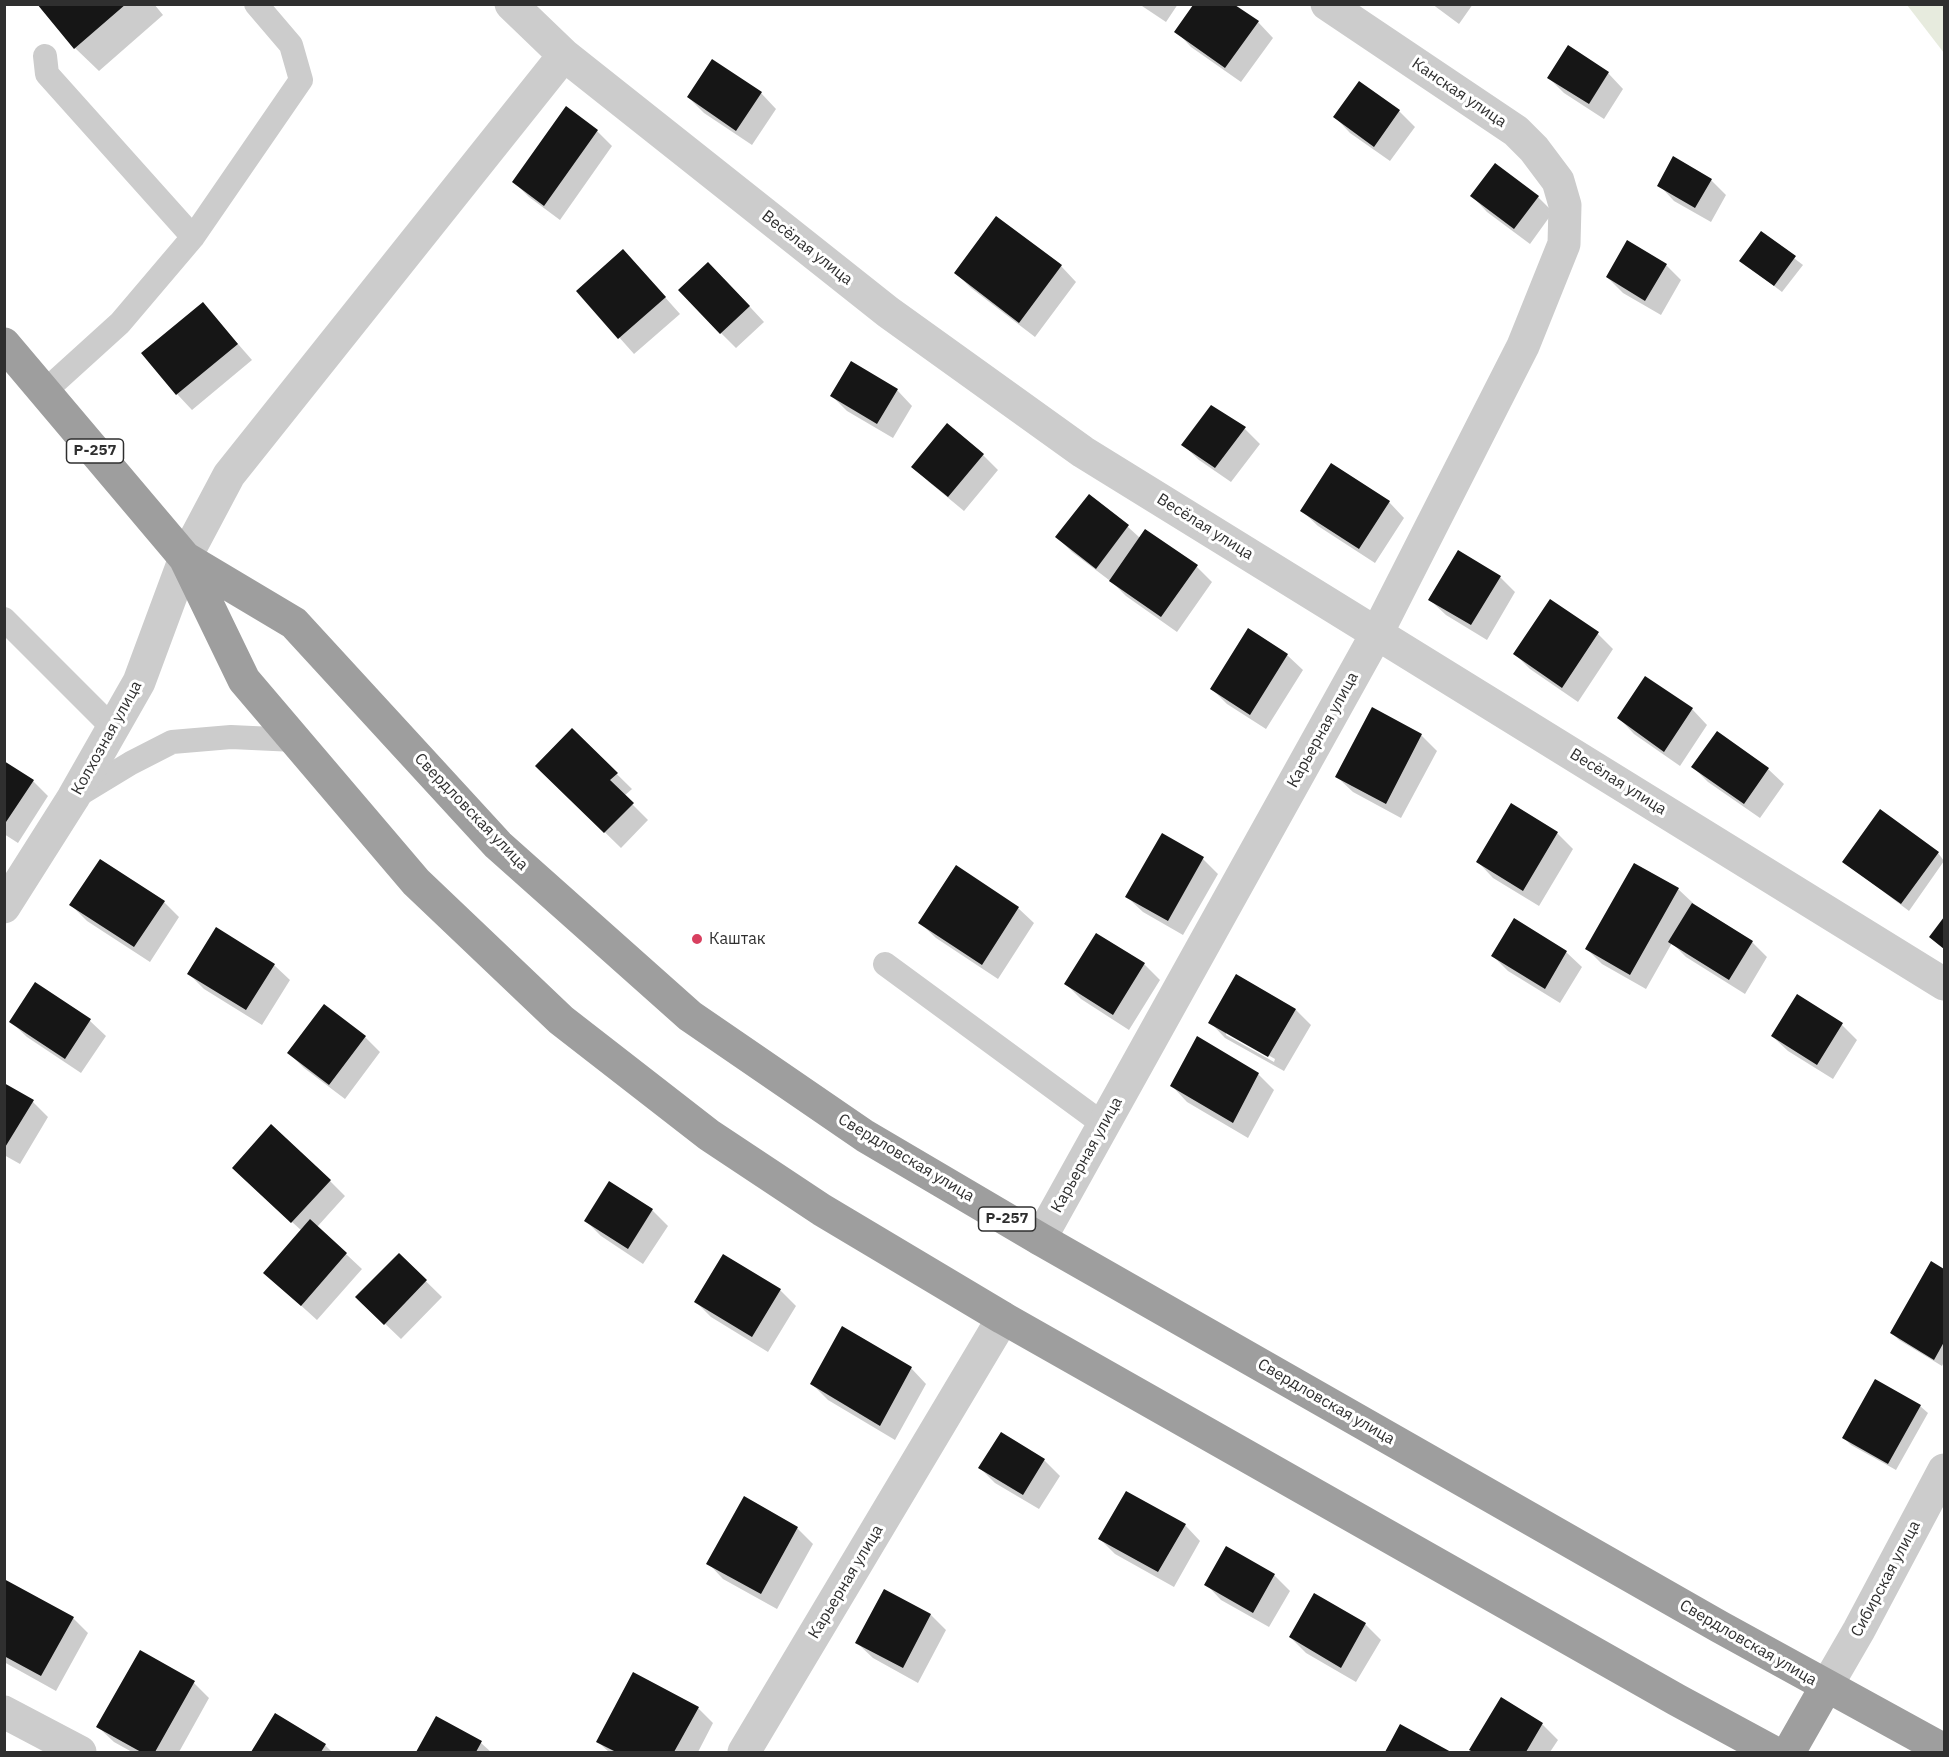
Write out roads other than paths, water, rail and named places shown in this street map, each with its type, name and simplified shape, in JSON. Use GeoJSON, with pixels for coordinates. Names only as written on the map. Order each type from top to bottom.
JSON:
{"type":"FeatureCollection","features":[{"type":"Feature","properties":{"kind":"highway","name":"Свердловская улица"},"geometry":{"type":"LineString","coordinates":[[4,344],[185,558],[244,680],[416,882],[561,1020],[709,1135],[822,1210],[1003,1318],[1677,1701],[1773,1752]]}},
{"type":"Feature","properties":{"kind":"highway","name":"Свердловская улица"},"geometry":{"type":"LineString","coordinates":[[185,558],[294,623],[498,845],[690,1016],[865,1136],[1040,1239],[1826,1687],[1938,1747]]}},
{"type":"Feature","properties":{"kind":"highway"},"geometry":{"type":"LineString","coordinates":[[1789,1752],[1826,1687]]}},
{"type":"Feature","properties":{"kind":"street","name":"Канская улица"},"geometry":{"type":"LineString","coordinates":[[1327,4],[1516,131],[1534,149],[1558,181],[1565,205]]}},
{"type":"Feature","properties":{"kind":"street","name":"Весёлая улица"},"geometry":{"type":"LineString","coordinates":[[522,11],[564,55],[888,312],[1074,445],[1944,984]]}},
{"type":"Feature","properties":{"kind":"street","name":"Колхозная улица"},"geometry":{"type":"LineString","coordinates":[[4,907],[73,798],[139,682],[185,558],[228,475],[564,55]]}},
{"type":"Feature","properties":{"kind":"street","name":"Карьерная улица"},"geometry":{"type":"LineString","coordinates":[[1040,1239],[1377,633],[1523,346],[1564,244],[1565,205]]}},
{"type":"Feature","properties":{"kind":"street","name":"Карьерная улица"},"geometry":{"type":"LineString","coordinates":[[744,1752],[1003,1318]]}},
{"type":"Feature","properties":{"kind":"street","name":"Сибирская улица"},"geometry":{"type":"LineString","coordinates":[[1826,1687],[1944,1470]]}},
{"type":"Feature","properties":{"kind":"street"},"geometry":{"type":"LineString","coordinates":[[4,1712],[80,1752]]}},
{"type":"Feature","properties":{"kind":"lane"},"geometry":{"type":"LineString","coordinates":[[45,391],[120,323],[193,237],[301,80],[291,45],[256,4]]}},
{"type":"Feature","properties":{"kind":"lane"},"geometry":{"type":"LineString","coordinates":[[45,56],[47,74],[193,237]]}},
{"type":"Feature","properties":{"kind":"lane"},"geometry":{"type":"LineString","coordinates":[[4,619],[112,728]]}},
{"type":"Feature","properties":{"kind":"lane"},"geometry":{"type":"LineString","coordinates":[[73,798],[131,763],[172,742],[231,737],[295,740]]}},
{"type":"Feature","properties":{"kind":"lane"},"geometry":{"type":"LineString","coordinates":[[885,964],[1103,1124]]}},
{"type":"Feature","properties":{"kind":"place","name":"Каштак"},"geometry":{"type":"Point","coordinates":[697,939]}}]}
